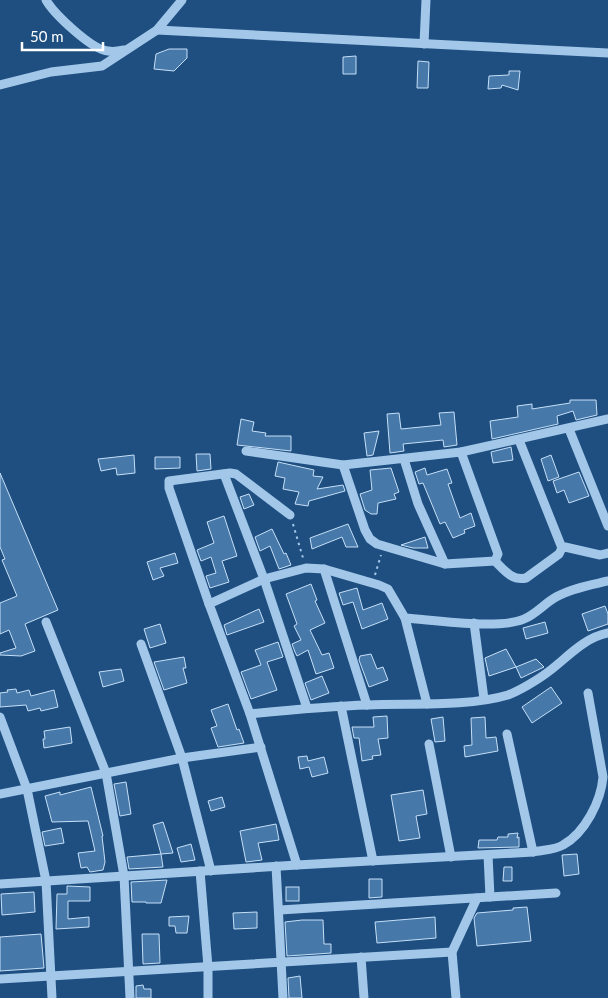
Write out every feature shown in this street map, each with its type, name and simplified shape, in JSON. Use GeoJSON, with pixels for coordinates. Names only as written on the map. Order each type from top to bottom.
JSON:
{"type":"FeatureCollection","features":[{"type":"Feature","properties":{"kind":"street"},"geometry":{"type":"LineString","coordinates":[[46,0],[69,26],[91,44],[107,52],[124,50]]}},
{"type":"Feature","properties":{"kind":"street"},"geometry":{"type":"LineString","coordinates":[[0,85],[51,72],[102,66],[124,50],[158,30],[182,0]]}},
{"type":"Feature","properties":{"kind":"street"},"geometry":{"type":"LineString","coordinates":[[424,44],[426,0]]}},
{"type":"Feature","properties":{"kind":"street"},"geometry":{"type":"LineString","coordinates":[[158,30],[608,53]]}},
{"type":"Feature","properties":{"kind":"street"},"geometry":{"type":"LineString","coordinates":[[246,451],[343,465],[461,452],[608,419]]}},
{"type":"Feature","properties":{"kind":"street"},"geometry":{"type":"LineString","coordinates":[[569,429],[608,526]]}},
{"type":"Feature","properties":{"kind":"street"},"geometry":{"type":"LineString","coordinates":[[343,465],[365,530],[370,539],[383,546],[445,564],[495,561],[510,576],[520,579],[526,578],[559,554],[562,548],[519,440]]}},
{"type":"Feature","properties":{"kind":"street"},"geometry":{"type":"LineString","coordinates":[[461,452],[498,554],[495,561]]}},
{"type":"Feature","properties":{"kind":"street"},"geometry":{"type":"LineString","coordinates":[[404,459],[418,504],[445,564]]}},
{"type":"Feature","properties":{"kind":"street"},"geometry":{"type":"LineString","coordinates":[[224,474],[264,580],[307,708]]}},
{"type":"Feature","properties":{"kind":"street"},"geometry":{"type":"LineString","coordinates":[[290,515],[236,474],[169,480],[168,484],[261,747],[296,865]]}},
{"type":"Feature","properties":{"kind":"street"},"geometry":{"type":"LineString","coordinates":[[562,548],[565,547],[600,556],[608,553]]}},
{"type":"Feature","properties":{"kind":"street"},"geometry":{"type":"LineString","coordinates":[[210,604],[264,580],[306,568],[324,570],[388,589],[405,618],[427,704]]}},
{"type":"Feature","properties":{"kind":"street"},"geometry":{"type":"LineString","coordinates":[[324,570],[367,705]]}},
{"type":"Feature","properties":{"kind":"street"},"geometry":{"type":"LineString","coordinates":[[405,618],[474,623],[510,623],[525,618],[570,590],[608,581]]}},
{"type":"Feature","properties":{"kind":"street"},"geometry":{"type":"LineString","coordinates":[[46,622],[106,773],[124,876],[130,998]]}},
{"type":"Feature","properties":{"kind":"street"},"geometry":{"type":"LineString","coordinates":[[474,623],[484,699]]}},
{"type":"Feature","properties":{"kind":"street"},"geometry":{"type":"LineString","coordinates":[[250,714],[341,706],[427,704],[484,699],[509,694],[547,673],[583,644],[608,633]]}},
{"type":"Feature","properties":{"kind":"street"},"geometry":{"type":"LineString","coordinates":[[141,644],[182,758],[211,870]]}},
{"type":"Feature","properties":{"kind":"street"},"geometry":{"type":"LineString","coordinates":[[0,884],[533,852],[562,846],[575,836],[584,824],[602,790],[603,777],[588,693]]}},
{"type":"Feature","properties":{"kind":"street"},"geometry":{"type":"LineString","coordinates":[[341,706],[374,861]]}},
{"type":"Feature","properties":{"kind":"street"},"geometry":{"type":"LineString","coordinates":[[0,717],[27,789],[46,881],[52,998]]}},
{"type":"Feature","properties":{"kind":"street"},"geometry":{"type":"LineString","coordinates":[[507,734],[533,852]]}},
{"type":"Feature","properties":{"kind":"street"},"geometry":{"type":"LineString","coordinates":[[429,744],[451,857]]}},
{"type":"Feature","properties":{"kind":"street"},"geometry":{"type":"LineString","coordinates":[[0,794],[182,758],[261,747]]}},
{"type":"Feature","properties":{"kind":"street"},"geometry":{"type":"LineString","coordinates":[[488,855],[490,897]]}},
{"type":"Feature","properties":{"kind":"street"},"geometry":{"type":"LineString","coordinates":[[276,866],[280,910],[283,998]]}},
{"type":"Feature","properties":{"kind":"street"},"geometry":{"type":"LineString","coordinates":[[200,871],[208,967],[208,998]]}},
{"type":"Feature","properties":{"kind":"street"},"geometry":{"type":"LineString","coordinates":[[280,910],[556,894]]}},
{"type":"Feature","properties":{"kind":"street"},"geometry":{"type":"LineString","coordinates":[[456,998],[452,952],[478,898]]}},
{"type":"Feature","properties":{"kind":"street"},"geometry":{"type":"LineString","coordinates":[[0,979],[452,952]]}},
{"type":"Feature","properties":{"kind":"street"},"geometry":{"type":"LineString","coordinates":[[361,958],[364,998]]}},
{"type":"Feature","properties":{"kind":"path"},"geometry":{"type":"LineString","coordinates":[[290,515],[306,568]]}},
{"type":"Feature","properties":{"kind":"path"},"geometry":{"type":"LineString","coordinates":[[373,583],[383,546]]}},
{"type":"Feature","properties":{"kind":"building"},"geometry":{"type":"Polygon","coordinates":[[[169,49],[187,49],[187,58],[174,71],[154,69],[156,54],[169,49]]]}},
{"type":"Feature","properties":{"kind":"building"},"geometry":{"type":"Polygon","coordinates":[[[356,56],[356,74],[343,74],[343,57],[356,56]]]}},
{"type":"Feature","properties":{"kind":"building"},"geometry":{"type":"Polygon","coordinates":[[[418,61],[429,62],[428,88],[417,88],[418,61]]]}},
{"type":"Feature","properties":{"kind":"building"},"geometry":{"type":"Polygon","coordinates":[[[509,71],[520,71],[518,90],[502,85],[501,88],[488,89],[489,76],[509,75],[509,71]]]}},
{"type":"Feature","properties":{"kind":"building"},"geometry":{"type":"Polygon","coordinates":[[[570,400],[596,400],[597,415],[576,420],[573,411],[557,416],[558,424],[492,439],[490,421],[518,417],[517,406],[532,404],[532,409],[570,403],[570,400]]]}},
{"type":"Feature","properties":{"kind":"building"},"geometry":{"type":"Polygon","coordinates":[[[454,412],[457,445],[444,447],[443,440],[403,444],[404,451],[390,453],[387,414],[399,413],[401,429],[441,425],[439,413],[454,412]]]}},
{"type":"Feature","properties":{"kind":"building"},"geometry":{"type":"Polygon","coordinates":[[[241,419],[254,422],[252,431],[266,433],[265,436],[291,436],[291,451],[237,445],[241,419]]]}},
{"type":"Feature","properties":{"kind":"building"},"geometry":{"type":"Polygon","coordinates":[[[379,431],[373,455],[367,456],[364,433],[379,431]]]}},
{"type":"Feature","properties":{"kind":"building"},"geometry":{"type":"Polygon","coordinates":[[[511,447],[513,460],[493,463],[491,452],[511,447]]]}},
{"type":"Feature","properties":{"kind":"building"},"geometry":{"type":"Polygon","coordinates":[[[196,454],[210,454],[211,469],[197,471],[196,454]]]}},
{"type":"Feature","properties":{"kind":"building"},"geometry":{"type":"Polygon","coordinates":[[[134,455],[135,473],[117,475],[116,468],[101,471],[98,459],[134,455]]]}},
{"type":"Feature","properties":{"kind":"building"},"geometry":{"type":"Polygon","coordinates":[[[551,455],[559,477],[548,481],[541,459],[551,455]]]}},
{"type":"Feature","properties":{"kind":"building"},"geometry":{"type":"Polygon","coordinates":[[[155,457],[180,457],[180,468],[155,469],[155,457]]]}},
{"type":"Feature","properties":{"kind":"building"},"geometry":{"type":"Polygon","coordinates":[[[278,462],[314,470],[313,476],[323,477],[317,489],[343,485],[345,491],[309,501],[308,506],[295,504],[299,492],[283,489],[285,478],[275,476],[278,462]]]}},
{"type":"Feature","properties":{"kind":"building"},"geometry":{"type":"Polygon","coordinates":[[[391,468],[399,492],[394,494],[396,499],[378,503],[377,514],[371,514],[365,510],[360,494],[372,490],[370,470],[391,468]]]}},
{"type":"Feature","properties":{"kind":"building"},"geometry":{"type":"Polygon","coordinates":[[[425,468],[427,475],[447,469],[452,483],[448,484],[460,518],[471,513],[475,526],[464,530],[465,533],[453,538],[445,522],[440,524],[423,483],[419,484],[415,472],[425,468]]]}},
{"type":"Feature","properties":{"kind":"building"},"geometry":{"type":"Polygon","coordinates":[[[579,472],[589,496],[569,503],[564,490],[557,493],[553,481],[579,472]]]}},
{"type":"Feature","properties":{"kind":"building"},"geometry":{"type":"Polygon","coordinates":[[[0,473],[58,610],[25,624],[35,651],[21,656],[0,655],[0,653],[16,648],[9,630],[0,634],[0,603],[17,596],[2,560],[5,559],[0,547],[0,473]]]}},
{"type":"Feature","properties":{"kind":"building"},"geometry":{"type":"Polygon","coordinates":[[[249,494],[254,505],[244,509],[240,497],[249,494]]]}},
{"type":"Feature","properties":{"kind":"building"},"geometry":{"type":"Polygon","coordinates":[[[224,516],[237,556],[222,561],[229,582],[210,588],[206,576],[216,573],[211,557],[201,561],[197,550],[214,543],[207,522],[224,516]]]}},
{"type":"Feature","properties":{"kind":"building"},"geometry":{"type":"Polygon","coordinates":[[[348,524],[358,547],[346,547],[342,537],[312,549],[310,538],[348,524]]]}},
{"type":"Feature","properties":{"kind":"building"},"geometry":{"type":"Polygon","coordinates":[[[272,529],[291,565],[279,569],[270,546],[260,551],[255,537],[272,529]]]}},
{"type":"Feature","properties":{"kind":"building"},"geometry":{"type":"Polygon","coordinates":[[[425,537],[428,548],[413,548],[401,545],[425,537]]]}},
{"type":"Feature","properties":{"kind":"building"},"geometry":{"type":"Polygon","coordinates":[[[175,553],[178,563],[160,568],[164,576],[153,580],[147,562],[175,553]]]}},
{"type":"Feature","properties":{"kind":"building"},"geometry":{"type":"Polygon","coordinates":[[[311,584],[317,600],[315,601],[325,623],[310,630],[322,655],[329,653],[334,668],[316,674],[308,650],[297,656],[292,644],[301,640],[294,626],[297,624],[286,594],[311,584]]]}},
{"type":"Feature","properties":{"kind":"building"},"geometry":{"type":"Polygon","coordinates":[[[357,588],[363,610],[382,603],[388,619],[362,629],[353,602],[343,605],[339,593],[357,588]]]}},
{"type":"Feature","properties":{"kind":"building"},"geometry":{"type":"Polygon","coordinates":[[[605,606],[608,614],[608,624],[588,631],[582,614],[605,606]]]}},
{"type":"Feature","properties":{"kind":"building"},"geometry":{"type":"Polygon","coordinates":[[[259,609],[264,622],[227,635],[224,625],[259,609]]]}},
{"type":"Feature","properties":{"kind":"building"},"geometry":{"type":"Polygon","coordinates":[[[545,622],[548,633],[526,639],[523,628],[545,622]]]}},
{"type":"Feature","properties":{"kind":"building"},"geometry":{"type":"Polygon","coordinates":[[[160,624],[166,643],[150,648],[144,629],[160,624]]]}},
{"type":"Feature","properties":{"kind":"building"},"geometry":{"type":"Polygon","coordinates":[[[278,642],[283,657],[267,662],[277,690],[251,699],[241,672],[261,665],[255,650],[278,642]]]}},
{"type":"Feature","properties":{"kind":"building"},"geometry":{"type":"Polygon","coordinates":[[[506,649],[516,667],[489,676],[485,658],[506,649]]]}},
{"type":"Feature","properties":{"kind":"building"},"geometry":{"type":"Polygon","coordinates":[[[371,654],[377,669],[383,667],[388,680],[369,687],[359,660],[360,656],[371,654]]]}},
{"type":"Feature","properties":{"kind":"building"},"geometry":{"type":"Polygon","coordinates":[[[184,657],[186,668],[183,668],[187,683],[164,690],[154,662],[184,657]]]}},
{"type":"Feature","properties":{"kind":"building"},"geometry":{"type":"Polygon","coordinates":[[[536,659],[544,667],[521,678],[516,667],[536,659]]]}},
{"type":"Feature","properties":{"kind":"building"},"geometry":{"type":"Polygon","coordinates":[[[121,669],[124,681],[103,687],[99,672],[121,669]]]}},
{"type":"Feature","properties":{"kind":"building"},"geometry":{"type":"Polygon","coordinates":[[[322,676],[329,693],[311,700],[305,683],[322,676]]]}},
{"type":"Feature","properties":{"kind":"building"},"geometry":{"type":"Polygon","coordinates":[[[551,687],[562,703],[532,723],[522,707],[551,687]]]}},
{"type":"Feature","properties":{"kind":"building"},"geometry":{"type":"Polygon","coordinates":[[[16,689],[17,693],[29,690],[31,696],[54,690],[58,707],[41,711],[40,708],[28,711],[26,705],[0,707],[0,693],[16,689]]]}},
{"type":"Feature","properties":{"kind":"building"},"geometry":{"type":"Polygon","coordinates":[[[228,704],[237,730],[239,729],[244,743],[218,747],[211,728],[217,726],[211,710],[228,704]]]}},
{"type":"Feature","properties":{"kind":"building"},"geometry":{"type":"Polygon","coordinates":[[[387,716],[388,738],[378,739],[381,755],[372,756],[373,759],[362,761],[359,738],[354,738],[352,727],[374,727],[373,717],[387,716]]]}},
{"type":"Feature","properties":{"kind":"building"},"geometry":{"type":"Polygon","coordinates":[[[443,717],[445,741],[435,742],[431,719],[443,717]]]}},
{"type":"Feature","properties":{"kind":"building"},"geometry":{"type":"Polygon","coordinates":[[[485,717],[486,738],[496,737],[498,751],[465,757],[464,746],[472,745],[471,718],[485,717]]]}},
{"type":"Feature","properties":{"kind":"building"},"geometry":{"type":"Polygon","coordinates":[[[70,727],[72,743],[44,748],[44,731],[70,727]]]}},
{"type":"Feature","properties":{"kind":"building"},"geometry":{"type":"Polygon","coordinates":[[[307,756],[308,761],[324,757],[328,773],[312,777],[309,767],[300,769],[298,757],[307,756]]]}},
{"type":"Feature","properties":{"kind":"building"},"geometry":{"type":"Polygon","coordinates":[[[126,782],[131,814],[120,816],[114,784],[126,782]]]}},
{"type":"Feature","properties":{"kind":"building"},"geometry":{"type":"Polygon","coordinates":[[[91,787],[103,836],[105,862],[103,870],[90,872],[87,867],[81,868],[78,853],[95,851],[88,821],[52,822],[45,796],[60,792],[60,795],[91,787]]]}},
{"type":"Feature","properties":{"kind":"building"},"geometry":{"type":"Polygon","coordinates":[[[423,790],[427,814],[416,816],[420,838],[399,841],[391,795],[423,790]]]}},
{"type":"Feature","properties":{"kind":"building"},"geometry":{"type":"Polygon","coordinates":[[[222,797],[225,807],[211,811],[208,801],[222,797]]]}},
{"type":"Feature","properties":{"kind":"building"},"geometry":{"type":"Polygon","coordinates":[[[163,822],[173,853],[161,854],[153,825],[163,822]]]}},
{"type":"Feature","properties":{"kind":"building"},"geometry":{"type":"Polygon","coordinates":[[[276,824],[279,840],[258,843],[262,860],[246,862],[240,831],[276,824]]]}},
{"type":"Feature","properties":{"kind":"building"},"geometry":{"type":"Polygon","coordinates":[[[61,828],[64,843],[45,846],[42,832],[61,828]]]}},
{"type":"Feature","properties":{"kind":"building"},"geometry":{"type":"Polygon","coordinates":[[[518,833],[519,847],[478,848],[479,840],[497,840],[498,837],[508,837],[508,834],[518,833]]]}},
{"type":"Feature","properties":{"kind":"building"},"geometry":{"type":"Polygon","coordinates":[[[191,844],[195,860],[181,862],[177,848],[191,844]]]}},
{"type":"Feature","properties":{"kind":"building"},"geometry":{"type":"Polygon","coordinates":[[[161,854],[163,867],[129,869],[127,857],[161,854]]]}},
{"type":"Feature","properties":{"kind":"building"},"geometry":{"type":"Polygon","coordinates":[[[577,854],[579,874],[564,876],[562,855],[577,854]]]}},
{"type":"Feature","properties":{"kind":"building"},"geometry":{"type":"Polygon","coordinates":[[[504,867],[512,867],[512,881],[503,881],[504,867]]]}},
{"type":"Feature","properties":{"kind":"building"},"geometry":{"type":"Polygon","coordinates":[[[369,879],[382,879],[382,897],[369,898],[369,879]]]}},
{"type":"Feature","properties":{"kind":"building"},"geometry":{"type":"Polygon","coordinates":[[[167,880],[161,903],[132,902],[131,882],[167,880]]]}},
{"type":"Feature","properties":{"kind":"building"},"geometry":{"type":"Polygon","coordinates":[[[67,886],[90,887],[90,901],[68,901],[68,919],[89,917],[89,927],[56,929],[57,894],[67,894],[67,886]]]}},
{"type":"Feature","properties":{"kind":"building"},"geometry":{"type":"Polygon","coordinates":[[[286,887],[299,887],[299,901],[286,901],[286,887]]]}},
{"type":"Feature","properties":{"kind":"building"},"geometry":{"type":"Polygon","coordinates":[[[34,892],[35,912],[2,915],[1,894],[34,892]]]}},
{"type":"Feature","properties":{"kind":"building"},"geometry":{"type":"Polygon","coordinates":[[[527,907],[531,941],[477,946],[474,918],[477,913],[527,907]]]}},
{"type":"Feature","properties":{"kind":"building"},"geometry":{"type":"Polygon","coordinates":[[[257,912],[257,928],[234,929],[233,913],[257,912]]]}},
{"type":"Feature","properties":{"kind":"building"},"geometry":{"type":"Polygon","coordinates":[[[189,916],[187,933],[176,933],[175,926],[169,926],[169,917],[189,916]]]}},
{"type":"Feature","properties":{"kind":"building"},"geometry":{"type":"Polygon","coordinates":[[[435,917],[436,938],[377,943],[375,922],[435,917]]]}},
{"type":"Feature","properties":{"kind":"building"},"geometry":{"type":"Polygon","coordinates":[[[323,920],[324,944],[331,944],[331,953],[287,956],[285,922],[323,920]]]}},
{"type":"Feature","properties":{"kind":"building"},"geometry":{"type":"Polygon","coordinates":[[[41,934],[44,968],[0,971],[0,937],[41,934]]]}},
{"type":"Feature","properties":{"kind":"building"},"geometry":{"type":"Polygon","coordinates":[[[142,934],[159,934],[160,963],[143,964],[142,934]]]}},
{"type":"Feature","properties":{"kind":"building"},"geometry":{"type":"Polygon","coordinates":[[[300,976],[302,998],[289,998],[288,978],[300,976]]]}},
{"type":"Feature","properties":{"kind":"building"},"geometry":{"type":"Polygon","coordinates":[[[143,985],[144,989],[151,989],[151,998],[136,998],[136,986],[143,985]]]}}]}
